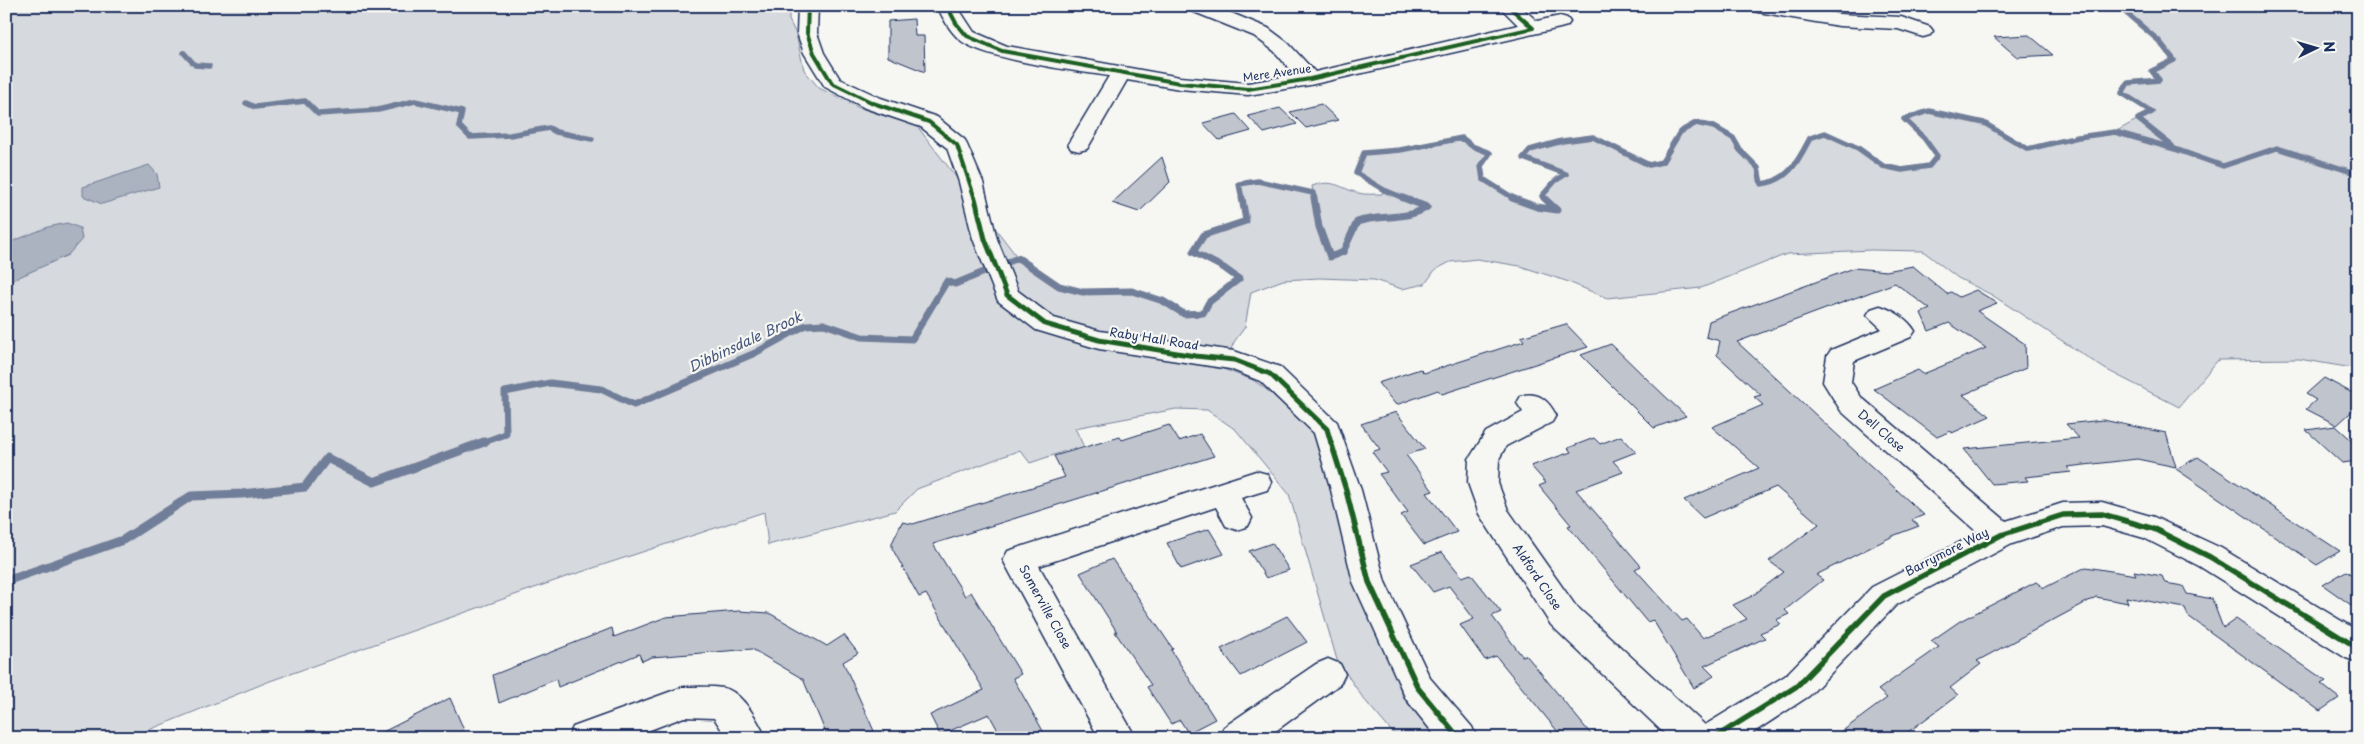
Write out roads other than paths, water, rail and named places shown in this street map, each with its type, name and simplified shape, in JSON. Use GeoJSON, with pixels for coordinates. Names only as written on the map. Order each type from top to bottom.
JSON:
{"type":"FeatureCollection","features":[{"type":"Feature","properties":{"kind":"street","name":"Raby Hall Road"},"geometry":{"type":"LineString","coordinates":[[808,6],[808,33],[814,53],[832,83],[873,103],[929,122],[957,145],[971,182],[985,239],[1007,295],[1045,324],[1099,340],[1195,356],[1234,360],[1270,374],[1327,429],[1346,490],[1368,582],[1418,688],[1459,738]]}},
{"type":"Feature","properties":{"kind":"street","name":"Mere Avenue"},"geometry":{"type":"LineString","coordinates":[[948,6],[956,23],[967,36],[1002,50],[1180,83],[1239,88],[1310,79],[1560,22]]}},
{"type":"Feature","properties":{"kind":"street"},"geometry":{"type":"LineString","coordinates":[[1196,6],[1261,32],[1281,47],[1310,79]]}},
{"type":"Feature","properties":{"kind":"street"},"geometry":{"type":"LineString","coordinates":[[1508,6],[1533,28]]}},
{"type":"Feature","properties":{"kind":"street"},"geometry":{"type":"LineString","coordinates":[[1758,6],[1840,20],[1901,22],[1924,31]]}},
{"type":"Feature","properties":{"kind":"street"},"geometry":{"type":"LineString","coordinates":[[1887,8],[1901,22]]}},
{"type":"Feature","properties":{"kind":"street"},"geometry":{"type":"LineString","coordinates":[[1079,144],[1121,72]]}},
{"type":"Feature","properties":{"kind":"street","name":"Dell Close"},"geometry":{"type":"LineString","coordinates":[[1880,315],[1910,336],[1841,356],[1836,382],[1851,404],[2001,535]]}},
{"type":"Feature","properties":{"kind":"street","name":"Aldford Close"},"geometry":{"type":"LineString","coordinates":[[1530,403],[1542,415],[1496,439],[1484,459],[1483,483],[1494,514],[1562,615],[1694,738]]}},
{"type":"Feature","properties":{"kind":"street","name":"Somerville Close"},"geometry":{"type":"LineString","coordinates":[[1118,738],[1019,560],[1230,505],[1256,482]]}},
{"type":"Feature","properties":{"kind":"street","name":"Barrymore Way"},"geometry":{"type":"LineString","coordinates":[[1714,738],[1797,686],[1884,596],[2001,535],[2063,515],[2102,514],[2154,529],[2210,557],[2358,648]]}},
{"type":"Feature","properties":{"kind":"street"},"geometry":{"type":"LineString","coordinates":[[1237,738],[1328,674]]}},
{"type":"Feature","properties":{"kind":"street"},"geometry":{"type":"LineString","coordinates":[[586,738],[683,702],[723,703],[748,738]]}},
{"type":"Feature","properties":{"kind":"waterway"},"geometry":{"type":"LineString","coordinates":[[2118,6],[2159,41],[2174,60],[2152,71],[2159,80],[2128,83],[2122,93],[2152,112],[2138,119],[2172,146]]}},
{"type":"Feature","properties":{"kind":"waterway"},"geometry":{"type":"LineString","coordinates":[[184,53],[195,65],[209,66]]}},
{"type":"Feature","properties":{"kind":"waterway"},"geometry":{"type":"LineString","coordinates":[[246,103],[255,107],[305,101],[318,114],[378,110],[415,101],[462,112],[459,126],[470,137],[510,135],[549,128],[556,132],[592,139]]}},
{"type":"Feature","properties":{"kind":"waterway","name":"Dibbinsdale Brook"},"geometry":{"type":"LineString","coordinates":[[1544,198],[1542,196],[1555,181],[1566,174],[1523,158],[1530,150],[1562,141],[1593,137],[1649,165],[1662,162],[1680,132],[1696,123],[1714,127],[1733,138],[1740,150],[1758,168],[1761,184],[1779,179],[1786,174],[1797,162],[1810,138],[1825,133],[1858,148],[1883,166],[1902,170],[1929,166],[1937,156],[1924,138],[1904,119],[1929,111],[1984,123],[2028,149],[2078,137],[2115,132],[2175,149],[2223,166],[2277,148],[2358,174]]}},
{"type":"Feature","properties":{"kind":"waterway","name":"Dibbinsdale Brook"},"geometry":{"type":"LineString","coordinates":[[1406,199],[1384,190],[1356,173],[1364,153],[1400,150],[1462,138],[1472,146],[1490,153],[1481,166],[1483,179],[1515,199]]}},
{"type":"Feature","properties":{"kind":"waterway","name":"Dibbinsdale Brook"},"geometry":{"type":"LineString","coordinates":[[1242,199],[1239,184],[1258,181],[1313,193],[1314,199]]}},
{"type":"Feature","properties":{"kind":"waterway","name":"Dibbinsdale Brook"},"geometry":{"type":"LineString","coordinates":[[481,443],[506,434],[505,392],[550,383],[601,389],[634,405],[755,353],[806,325],[824,324],[862,337],[912,339],[947,281],[955,284],[1018,258],[1059,286],[1083,292],[1132,291],[1163,301],[1184,314],[1203,313],[1209,302],[1239,279],[1224,268],[1193,252],[1204,235],[1246,221],[1242,198]]}},
{"type":"Feature","properties":{"kind":"waterway","name":"Dibbinsdale Brook"},"geometry":{"type":"LineString","coordinates":[[1314,198],[1319,227],[1330,257],[1343,252],[1357,222],[1375,218],[1402,216],[1427,207],[1403,198]]}},
{"type":"Feature","properties":{"kind":"waterway","name":"Dibbinsdale Brook"},"geometry":{"type":"LineString","coordinates":[[1512,198],[1537,207],[1557,210],[1544,198]]}},
{"type":"Feature","properties":{"kind":"waterway","name":"Dibbinsdale Brook"},"geometry":{"type":"LineString","coordinates":[[6,581],[123,540],[191,496],[242,494],[305,487],[327,458],[374,482],[484,442]]}}]}
